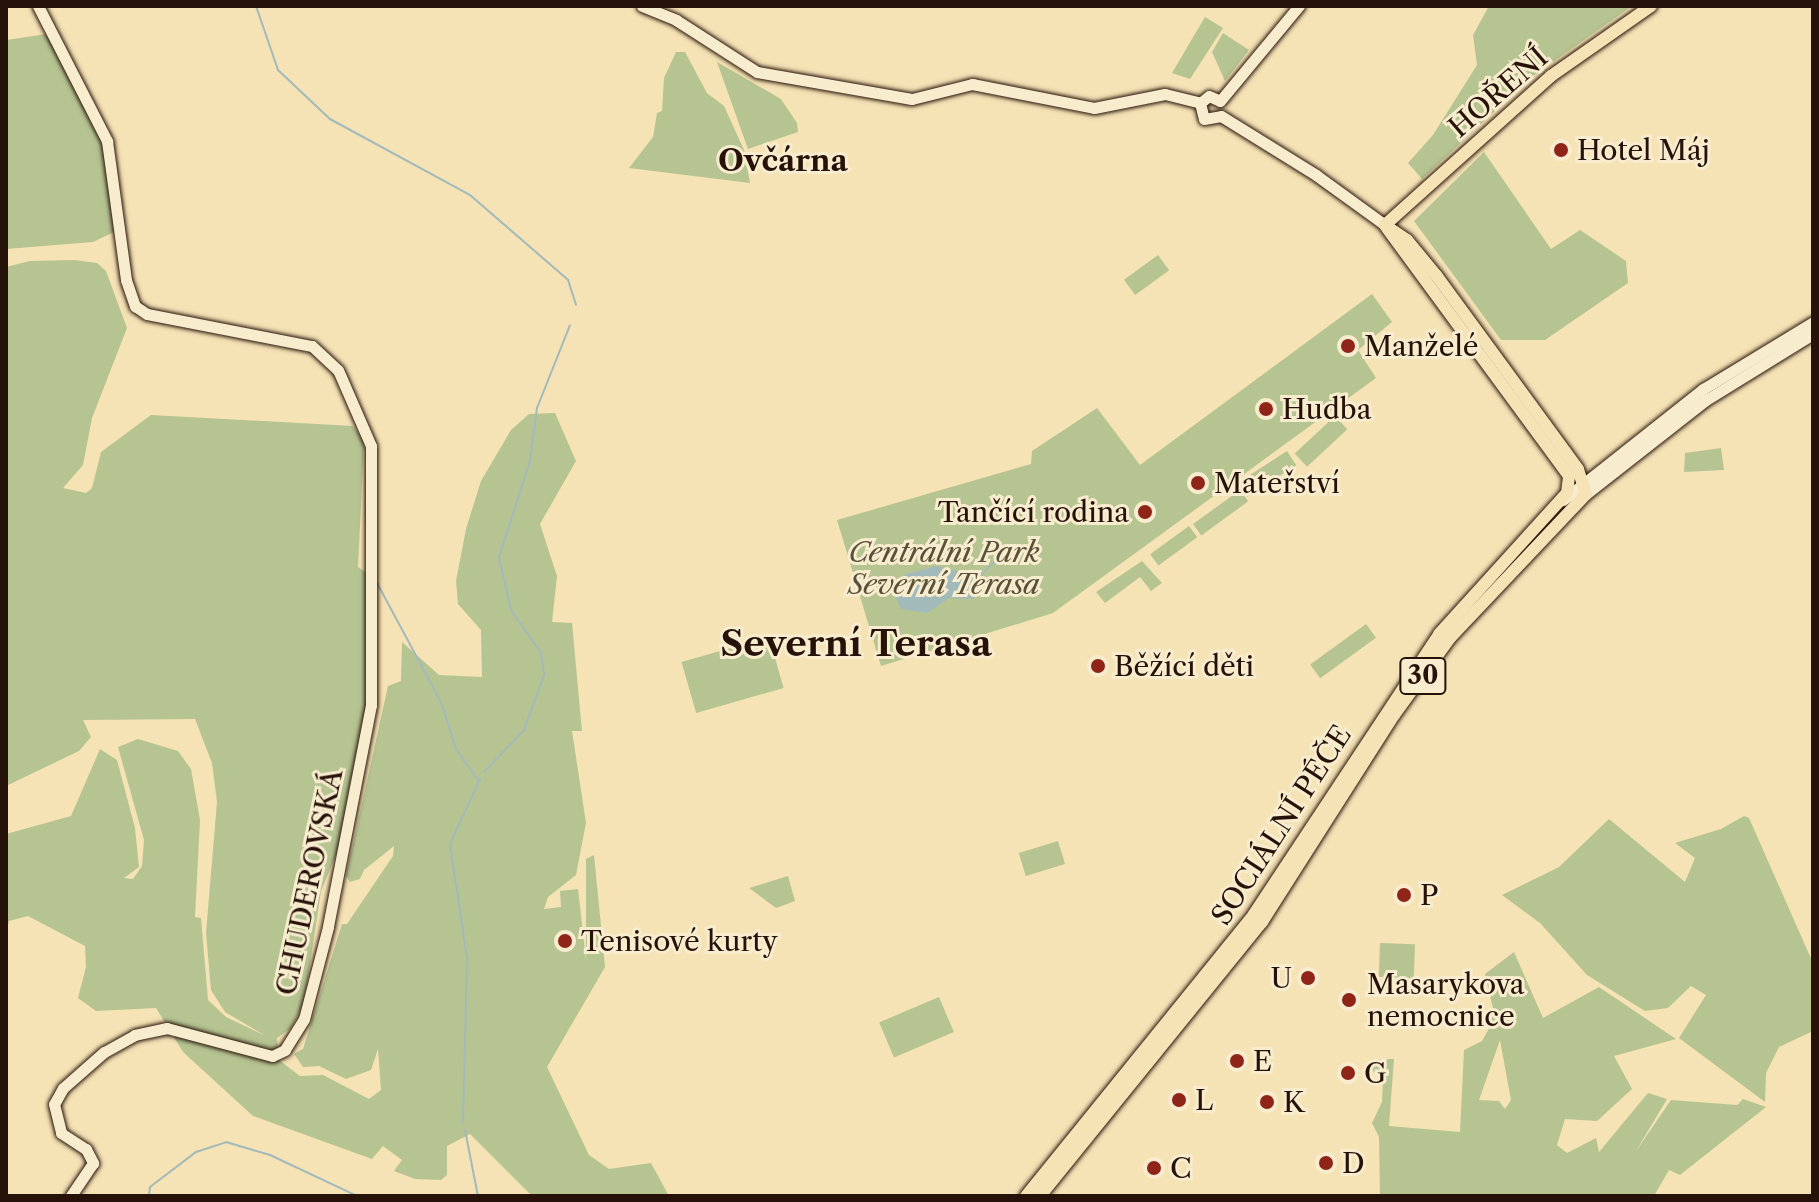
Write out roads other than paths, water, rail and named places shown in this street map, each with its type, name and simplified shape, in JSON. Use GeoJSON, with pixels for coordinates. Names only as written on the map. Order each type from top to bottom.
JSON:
{"type":"FeatureCollection","features":[{"type":"Feature","properties":{"kind":"main road","name":"HOŘENÍ"},"geometry":{"type":"LineString","coordinates":[[1385,225],[1551,76],[1651,6]]}},
{"type":"Feature","properties":{"kind":"main road"},"geometry":{"type":"LineString","coordinates":[[1385,225],[1582,487]]}},
{"type":"Feature","properties":{"kind":"main road","name":"30"},"geometry":{"type":"LineString","coordinates":[[1563,500],[1574,473]]}},
{"type":"Feature","properties":{"kind":"main road","name":"SOCIÁLNÍ PÉČE"},"geometry":{"type":"LineString","coordinates":[[1040,1196],[1262,922],[1445,644],[1582,487]]}},
{"type":"Feature","properties":{"kind":"main road","name":"SOCIÁLNÍ PÉČE"},"geometry":{"type":"LineString","coordinates":[[1026,1196],[1247,924],[1439,634],[1563,500]]}},
{"type":"Feature","properties":{"kind":"street","name":"CHUDEROVSKÁ"},"geometry":{"type":"LineString","coordinates":[[38,6],[107,141],[117,187],[123,266],[135,306],[147,314],[312,346],[338,370],[370,435],[371,705],[328,927],[304,1019],[285,1050],[272,1056],[167,1028],[135,1035],[97,1058],[63,1088],[54,1104],[61,1133],[86,1149],[93,1163],[71,1196]]}},
{"type":"Feature","properties":{"kind":"street"},"geometry":{"type":"LineString","coordinates":[[642,6],[676,20],[757,72],[912,99],[972,84],[1094,108],[1165,94],[1200,103]]}},
{"type":"Feature","properties":{"kind":"street"},"geometry":{"type":"LineString","coordinates":[[1221,116],[1220,101],[1299,6]]}},
{"type":"Feature","properties":{"kind":"street"},"geometry":{"type":"LineString","coordinates":[[1200,103],[1209,96],[1220,101]]}},
{"type":"Feature","properties":{"kind":"street"},"geometry":{"type":"LineString","coordinates":[[1200,103],[1204,119],[1221,116],[1316,175],[1385,225]]}},
{"type":"Feature","properties":{"kind":"street"},"geometry":{"type":"LineString","coordinates":[[1582,487],[1605,464],[1703,389],[1813,322]]}},
{"type":"Feature","properties":{"kind":"street"},"geometry":{"type":"LineString","coordinates":[[1582,487],[1706,400],[1813,334]]}},
{"type":"Feature","properties":{"kind":"street"},"geometry":{"type":"LineString","coordinates":[[1574,473],[1605,464]]}},
{"type":"Feature","properties":{"kind":"street","name":"SOCIÁLNÍ PÉČE"},"geometry":{"type":"LineString","coordinates":[[1563,500],[1582,487]]}},
{"type":"Feature","properties":{"kind":"water"},"geometry":{"type":"Polygon","coordinates":[[[936,566],[970,574],[981,589],[973,599],[949,598],[927,613],[901,609],[895,596],[903,575],[936,566]]]}},
{"type":"Feature","properties":{"kind":"waterway"},"geometry":{"type":"LineString","coordinates":[[256,6],[278,70],[330,119],[470,195],[568,280],[576,305]]}},
{"type":"Feature","properties":{"kind":"waterway"},"geometry":{"type":"LineString","coordinates":[[484,772],[524,730],[544,675],[541,653],[511,610],[499,557],[530,461],[537,408],[570,325]]}},
{"type":"Feature","properties":{"kind":"waterway"},"geometry":{"type":"LineString","coordinates":[[975,581],[1002,554]]}},
{"type":"Feature","properties":{"kind":"waterway"},"geometry":{"type":"LineString","coordinates":[[376,581],[441,702],[456,749],[478,781]]}},
{"type":"Feature","properties":{"kind":"waterway"},"geometry":{"type":"LineString","coordinates":[[463,1123],[467,958],[450,844],[480,779]]}},
{"type":"Feature","properties":{"kind":"waterway"},"geometry":{"type":"LineString","coordinates":[[465,1130],[478,1196]]}},
{"type":"Feature","properties":{"kind":"waterway"},"geometry":{"type":"LineString","coordinates":[[149,1196],[150,1187],[196,1152],[226,1142],[270,1155],[357,1196]]}},
{"type":"Feature","properties":{"kind":"place","name":"Hotel Máj"},"geometry":{"type":"Point","coordinates":[1561,150]}},
{"type":"Feature","properties":{"kind":"place","name":"Manželé"},"geometry":{"type":"Point","coordinates":[1348,346]}},
{"type":"Feature","properties":{"kind":"place","name":"Hudba"},"geometry":{"type":"Point","coordinates":[1266,409]}},
{"type":"Feature","properties":{"kind":"place","name":"Mateřství"},"geometry":{"type":"Point","coordinates":[1198,483]}},
{"type":"Feature","properties":{"kind":"place","name":"Tančící rodina"},"geometry":{"type":"Point","coordinates":[1145,512]}},
{"type":"Feature","properties":{"kind":"place","name":"Běžící děti"},"geometry":{"type":"Point","coordinates":[1098,666]}},
{"type":"Feature","properties":{"kind":"place","name":"P"},"geometry":{"type":"Point","coordinates":[1404,895]}},
{"type":"Feature","properties":{"kind":"place","name":"Tenisové kurty"},"geometry":{"type":"Point","coordinates":[565,941]}},
{"type":"Feature","properties":{"kind":"place","name":"U"},"geometry":{"type":"Point","coordinates":[1308,978]}},
{"type":"Feature","properties":{"kind":"place","name":"Masarykova nemocnice"},"geometry":{"type":"Point","coordinates":[1349,1000]}},
{"type":"Feature","properties":{"kind":"place","name":"E"},"geometry":{"type":"Point","coordinates":[1237,1061]}},
{"type":"Feature","properties":{"kind":"place","name":"G"},"geometry":{"type":"Point","coordinates":[1348,1073]}},
{"type":"Feature","properties":{"kind":"place","name":"L"},"geometry":{"type":"Point","coordinates":[1179,1100]}},
{"type":"Feature","properties":{"kind":"place","name":"K"},"geometry":{"type":"Point","coordinates":[1267,1102]}},
{"type":"Feature","properties":{"kind":"place","name":"D"},"geometry":{"type":"Point","coordinates":[1326,1163]}},
{"type":"Feature","properties":{"kind":"place","name":"C"},"geometry":{"type":"Point","coordinates":[1154,1168]}},
{"type":"Feature","properties":{"kind":"district","name":"Ovčárna"},"geometry":{"type":"Point","coordinates":[783,161]}},
{"type":"Feature","properties":{"kind":"district","name":"Severní Terasa"},"geometry":{"type":"Point","coordinates":[856,644]}},
{"type":"Feature","properties":{"kind":"park label","name":"Centrální Park Severní Terasa"},"geometry":{"type":"Point","coordinates":[944,568]}}]}
